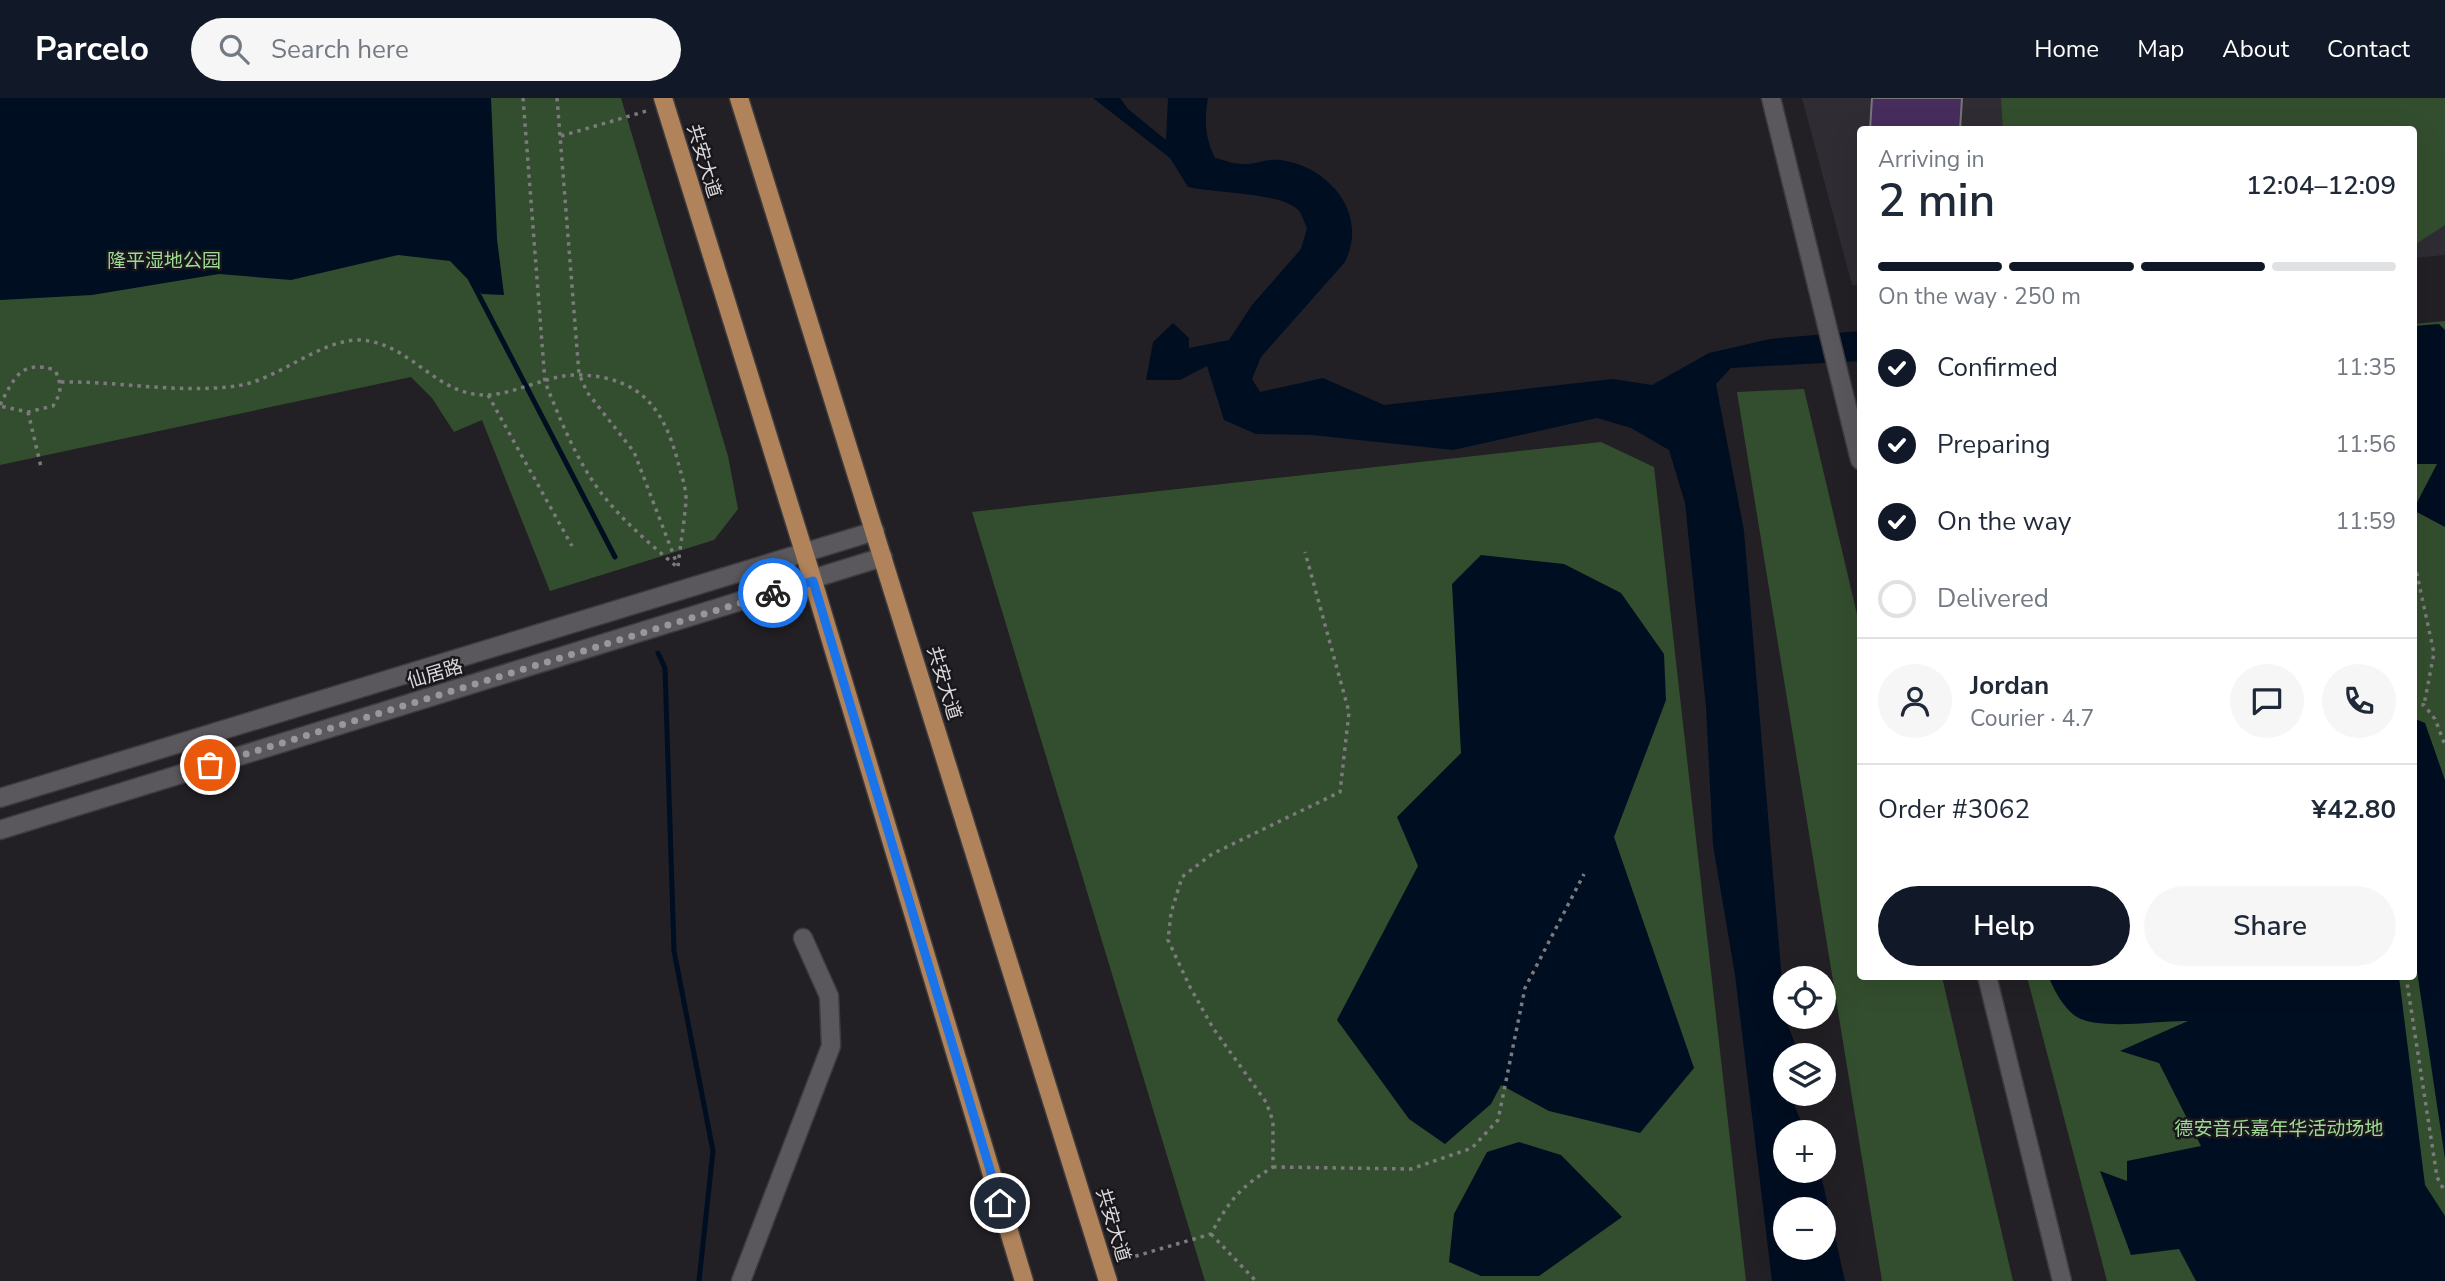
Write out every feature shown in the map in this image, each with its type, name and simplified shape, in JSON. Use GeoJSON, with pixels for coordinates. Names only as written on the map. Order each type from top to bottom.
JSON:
{"type":"FeatureCollection","features":[{"type":"Feature","properties":{"kind":"main road","name":"共安大道"},"geometry":{"type":"LineString","coordinates":[[739,98],[1106,1273]]}},
{"type":"Feature","properties":{"kind":"main road","name":"共安大道"},"geometry":{"type":"LineString","coordinates":[[664,102],[813,581],[1024,1281]]}},
{"type":"Feature","properties":{"kind":"street"},"geometry":{"type":"LineString","coordinates":[[1771,98],[1857,448]]}},
{"type":"Feature","properties":{"kind":"street","name":"仙居路"},"geometry":{"type":"LineString","coordinates":[[0,798],[875,531]]}},
{"type":"Feature","properties":{"kind":"street","name":"仙居路"},"geometry":{"type":"LineString","coordinates":[[0,830],[813,581],[883,557]]}},
{"type":"Feature","properties":{"kind":"street"},"geometry":{"type":"LineString","coordinates":[[741,1281],[831,1046],[829,996],[803,937]]}},
{"type":"Feature","properties":{"kind":"street"},"geometry":{"type":"LineString","coordinates":[[1988,980],[2062,1281]]}},
{"type":"Feature","properties":{"kind":"path"},"geometry":{"type":"LineString","coordinates":[[523,98],[545,382],[561,421],[601,492],[631,525],[678,567]]}},
{"type":"Feature","properties":{"kind":"path"},"geometry":{"type":"LineString","coordinates":[[557,98],[579,374],[587,392],[634,452],[686,589]]}},
{"type":"Feature","properties":{"kind":"path"},"geometry":{"type":"LineString","coordinates":[[561,136],[664,102]]}},
{"type":"Feature","properties":{"kind":"path"},"geometry":{"type":"LineString","coordinates":[[61,382],[197,388],[238,386],[277,374],[326,349],[355,340],[380,342],[450,388],[488,395],[579,374],[619,380],[653,403],[671,436],[686,496],[678,567]]}},
{"type":"Feature","properties":{"kind":"path"},"geometry":{"type":"LineString","coordinates":[[40,365],[55,370],[61,382],[61,394],[53,406],[28,412],[0,405],[16,375],[40,365]]}},
{"type":"Feature","properties":{"kind":"path"},"geometry":{"type":"LineString","coordinates":[[488,395],[572,546]]}},
{"type":"Feature","properties":{"kind":"path"},"geometry":{"type":"LineString","coordinates":[[28,412],[41,467]]}},
{"type":"Feature","properties":{"kind":"path"},"geometry":{"type":"LineString","coordinates":[[1273,1167],[1273,1121],[1266,1102],[1213,1028],[1168,940],[1171,913],[1182,877],[1212,854],[1340,792],[1349,712],[1305,552]]}},
{"type":"Feature","properties":{"kind":"path"},"geometry":{"type":"LineString","coordinates":[[2417,574],[2434,653],[2424,705]]}},
{"type":"Feature","properties":{"kind":"path"},"geometry":{"type":"LineString","coordinates":[[2417,704],[2424,705],[2435,719],[2445,745]]}},
{"type":"Feature","properties":{"kind":"path"},"geometry":{"type":"LineString","coordinates":[[1106,1273],[1211,1234],[1229,1200],[1249,1182],[1273,1167],[1411,1169],[1472,1148],[1498,1120],[1525,988],[1584,874]]}},
{"type":"Feature","properties":{"kind":"path"},"geometry":{"type":"LineString","coordinates":[[2407,980],[2437,1177],[2445,1192]]}},
{"type":"Feature","properties":{"kind":"path"},"geometry":{"type":"LineString","coordinates":[[1211,1234],[1256,1281]]}},
{"type":"Feature","properties":{"kind":"shaded area"},"geometry":{"type":"Polygon","coordinates":[[[1802,98],[2445,98],[2445,255],[2417,258],[2417,126],[1857,126],[1857,285],[1852,285],[1802,98]]]}},
{"type":"Feature","properties":{"kind":"green space","name":"隆平湿地公园"},"geometry":{"type":"Polygon","coordinates":[[[0,98],[621,98],[728,456],[738,509],[714,540],[550,591],[482,420],[454,432],[432,398],[411,377],[0,465],[0,98]]]}},
{"type":"Feature","properties":{"kind":"green space"},"geometry":{"type":"Polygon","coordinates":[[[2001,98],[2445,98],[2445,225],[2417,243],[2417,126],[2003,126],[2001,98]]]}},
{"type":"Feature","properties":{"kind":"green space","name":"德安音乐嘉年华活动场地"},"geometry":{"type":"Polygon","coordinates":[[[2445,321],[2445,1281],[2107,1281],[2028,980],[2417,980],[2417,324],[2445,321]]]}},
{"type":"Feature","properties":{"kind":"green space"},"geometry":{"type":"Polygon","coordinates":[[[1804,389],[1857,614],[1857,980],[1943,980],[2013,1281],[1882,1281],[1836,999],[1836,966],[1831,966],[1737,392],[1804,389]]]}},
{"type":"Feature","properties":{"kind":"green space"},"geometry":{"type":"Polygon","coordinates":[[[1601,442],[1654,467],[1746,1281],[1205,1281],[972,512],[1601,442]]]}},
{"type":"Feature","properties":{"kind":"water"},"geometry":{"type":"Polygon","coordinates":[[[0,98],[491,98],[497,239],[504,295],[482,294],[450,261],[398,255],[291,280],[219,274],[92,295],[0,300],[0,98]]]}},
{"type":"Feature","properties":{"kind":"water"},"geometry":{"type":"Polygon","coordinates":[[[1093,98],[1120,98],[1128,109],[1166,140],[1168,98],[1208,98],[1206,129],[1215,158],[1239,164],[1280,160],[1298,164],[1328,182],[1340,195],[1348,210],[1352,227],[1351,244],[1345,262],[1261,357],[1252,379],[1260,392],[1323,378],[1384,405],[1613,379],[1652,385],[1709,353],[1770,339],[1857,331],[1857,361],[1731,368],[1716,384],[1744,531],[1781,966],[1773,966],[1773,1029],[1789,1029],[1795,1043],[1773,1043],[1773,1106],[1795,1106],[1800,1120],[1773,1120],[1773,1183],[1823,1183],[1826,1197],[1773,1197],[1773,1260],[1836,1260],[1836,1241],[1845,1281],[1772,1281],[1735,975],[1713,845],[1706,707],[1685,503],[1669,450],[1631,428],[1597,418],[1453,450],[1312,435],[1256,434],[1224,420],[1207,366],[1180,380],[1146,380],[1153,342],[1173,323],[1189,338],[1189,348],[1229,340],[1252,305],[1301,249],[1307,228],[1299,211],[1289,204],[1262,197],[1188,187],[1170,158],[1093,98]]]}},
{"type":"Feature","properties":{"kind":"water"},"geometry":{"type":"Polygon","coordinates":[[[2439,324],[2445,330],[2445,527],[2417,512],[2417,502],[2437,464],[2417,464],[2417,326],[2439,324]]]}},
{"type":"Feature","properties":{"kind":"water"},"geometry":{"type":"Polygon","coordinates":[[[1481,555],[1564,564],[1621,593],[1664,654],[1666,700],[1614,837],[1694,1068],[1640,1133],[1549,1111],[1501,1085],[1491,1104],[1445,1144],[1409,1119],[1337,1020],[1418,866],[1397,817],[1461,753],[1452,584],[1481,555]]]}},
{"type":"Feature","properties":{"kind":"water"},"geometry":{"type":"Polygon","coordinates":[[[2417,720],[2425,723],[2445,780],[2445,1159],[2417,971],[2417,720]]]}},
{"type":"Feature","properties":{"kind":"water","name":"德安音乐嘉年华活动场地"},"geometry":{"type":"Polygon","coordinates":[[[2050,980],[2399,980],[2425,1185],[2445,1216],[2445,1281],[2196,1281],[2179,1249],[2131,1255],[2100,1171],[2127,1181],[2127,1161],[2201,1146],[2159,1063],[2120,1051],[2188,1021],[2115,1024],[2088,1021],[2077,1017],[2056,993],[2050,980]]]}},
{"type":"Feature","properties":{"kind":"water"},"geometry":{"type":"Polygon","coordinates":[[[1519,1142],[1561,1155],[1622,1217],[1539,1276],[1481,1276],[1449,1262],[1454,1214],[1487,1152],[1519,1142]]]}},
{"type":"Feature","properties":{"kind":"building"},"geometry":{"type":"Polygon","coordinates":[[[1872,98],[1962,98],[1960,126],[1870,126],[1872,98]]]}},
{"type":"Feature","properties":{"kind":"waterway"},"geometry":{"type":"LineString","coordinates":[[471,280],[615,557]]}},
{"type":"Feature","properties":{"kind":"waterway"},"geometry":{"type":"LineString","coordinates":[[658,653],[665,668],[674,951],[713,1151],[699,1281]]}},
{"type":"Feature","properties":{"kind":"way so far"},"geometry":{"type":"LineString","coordinates":[[210,765],[773,593]]}},
{"type":"Feature","properties":{"kind":"route"},"geometry":{"type":"LineString","coordinates":[[773,593],[813,581],[1000,1203]]}}]}
